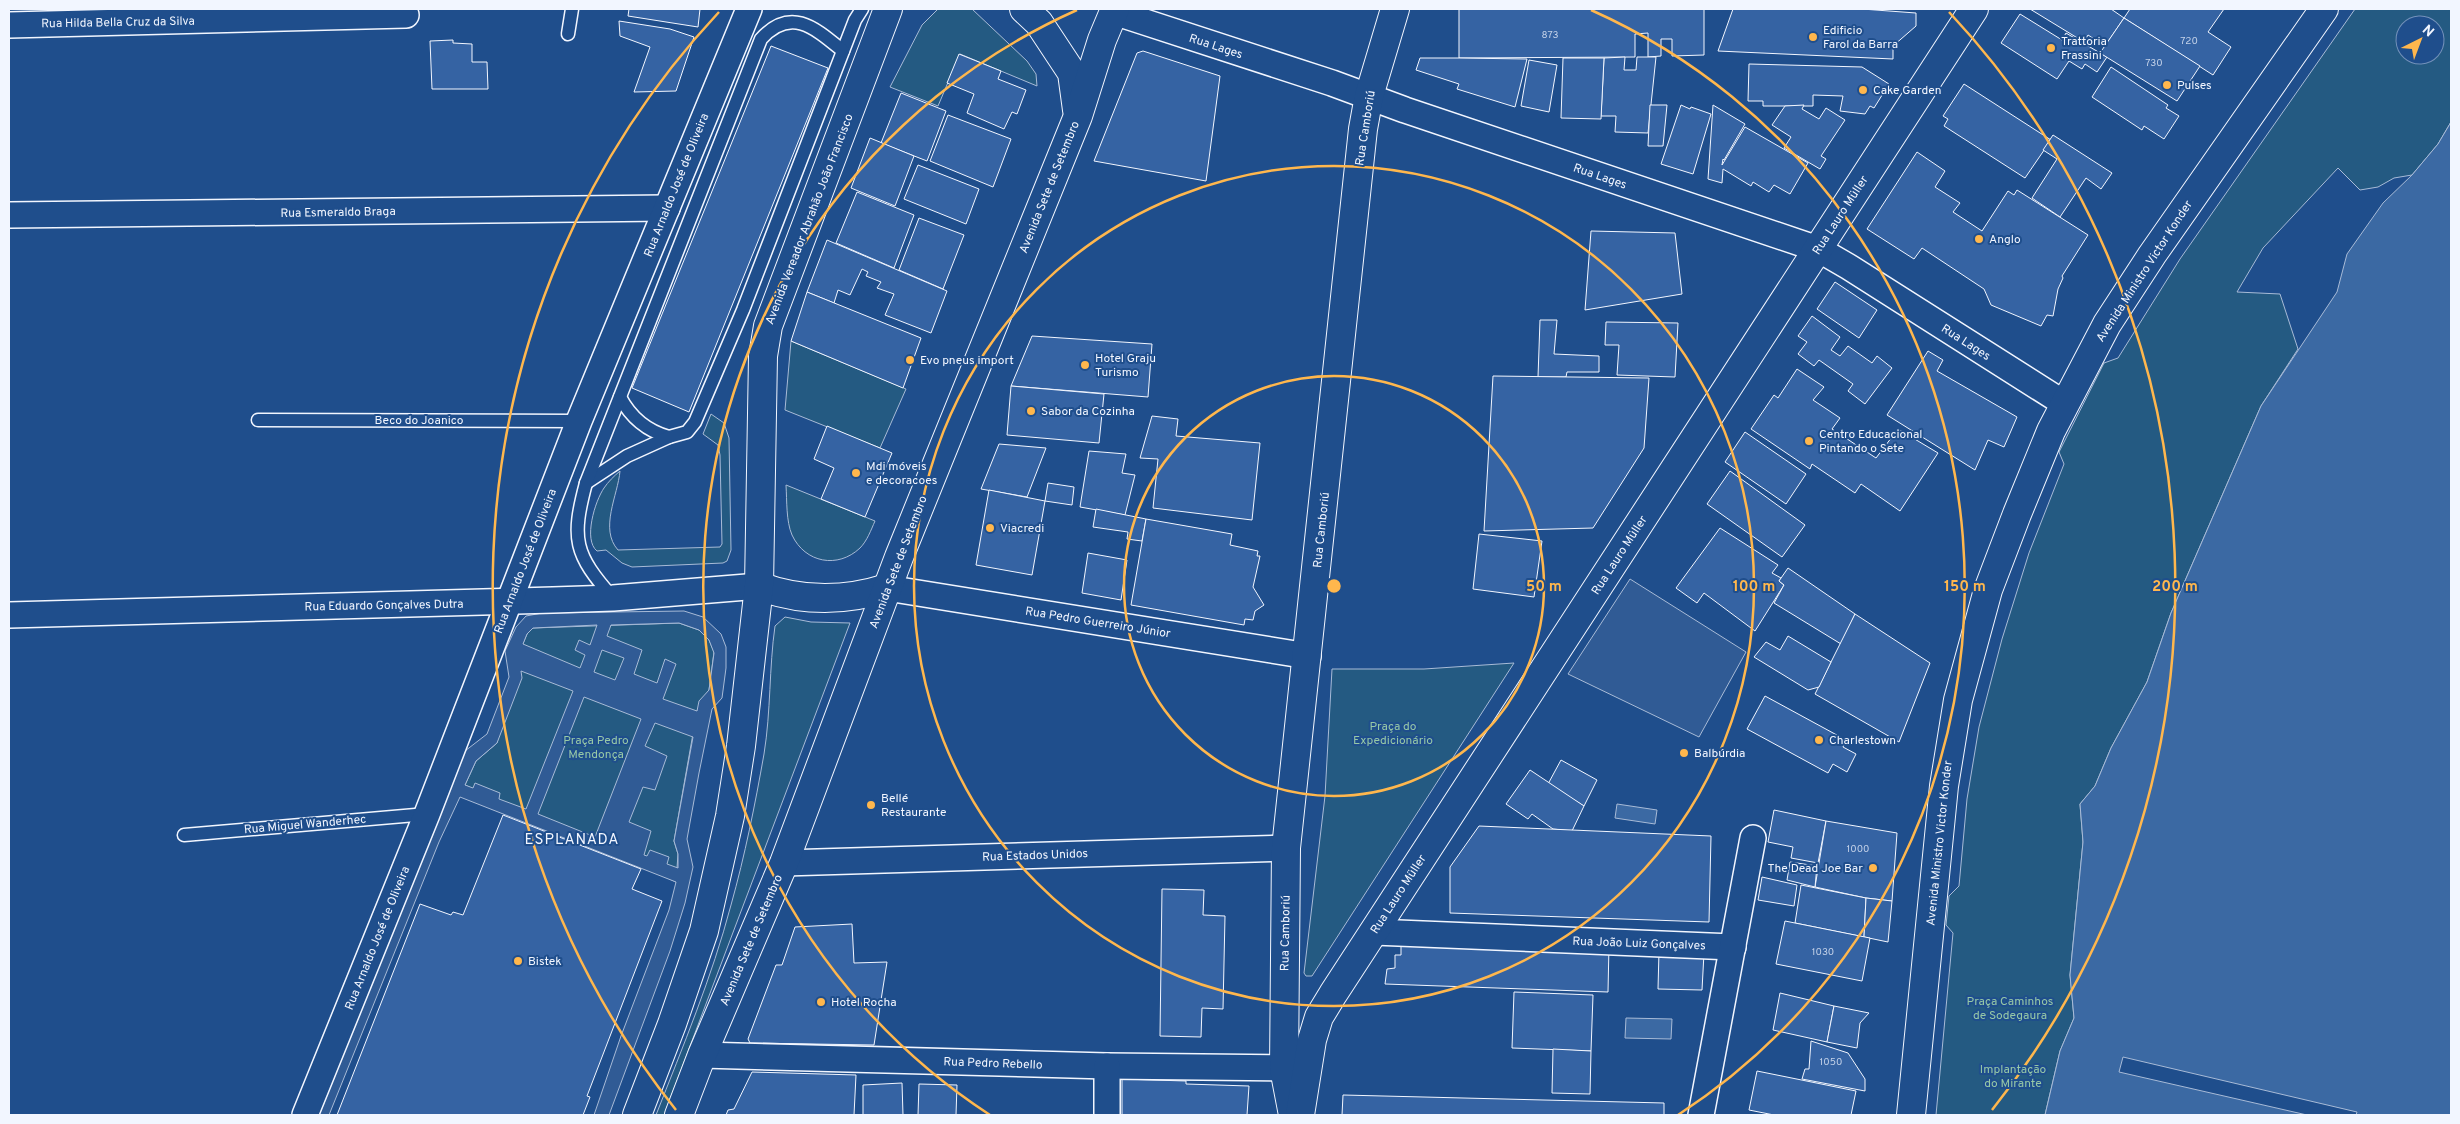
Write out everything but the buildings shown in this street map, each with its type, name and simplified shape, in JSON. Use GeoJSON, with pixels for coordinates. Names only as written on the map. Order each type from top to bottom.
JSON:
{"type":"FeatureCollection","features":[{"type":"Feature","properties":{"kind":"main road","name":"Avenida Vereador Abrahão João Francisco"},"geometry":{"type":"LineString","coordinates":[[759,586],[762,356],[768,326],[888,9]]}},
{"type":"Feature","properties":{"kind":"main road"},"geometry":{"type":"LineString","coordinates":[[1024,9],[1039,23],[1072,73],[1078,116]]}},
{"type":"Feature","properties":{"kind":"main road","name":"Rua Camboriú"},"geometry":{"type":"LineString","coordinates":[[1294,1115],[1284,1068],[1286,848],[1308,656],[1362,129],[1368,96],[1395,9]]}},
{"type":"Feature","properties":{"kind":"main road","name":"Rua Lauro Müller"},"geometry":{"type":"LineString","coordinates":[[1300,1115],[1312,1040],[1319,1017],[1974,9]]}},
{"type":"Feature","properties":{"kind":"main road","name":"Avenida Ministro Victor Konder"},"geometry":{"type":"LineString","coordinates":[[1911,1115],[1944,786],[1958,700],[1988,590],[2016,514],[2051,431],[2107,324],[2324,9]]}},
{"type":"Feature","properties":{"kind":"main road","name":"Avenida Sete de Setembro"},"geometry":{"type":"LineString","coordinates":[[679,1115],[702,1055],[784,863],[887,588],[1078,116],[1111,10]]}},
{"type":"Feature","properties":{"kind":"main road"},"geometry":{"type":"LineString","coordinates":[[637,1115],[672,1024],[704,931],[730,816],[741,746],[759,586],[795,596],[832,599],[869,594],[887,588]]}},
{"type":"Feature","properties":{"kind":"street","name":"Rua Arnaldo José de Oliveira"},"geometry":{"type":"LineString","coordinates":[[305,1115],[427,814],[579,421],[749,9]]}},
{"type":"Feature","properties":{"kind":"street","name":"Rua Lages"},"geometry":{"type":"LineString","coordinates":[[1111,10],[1818,249],[2065,404]]}},
{"type":"Feature","properties":{"kind":"street","name":"Rua Hilda Bella Cruz da Silva"},"geometry":{"type":"LineString","coordinates":[[9,25],[406,15]]}},
{"type":"Feature","properties":{"kind":"street","name":"Rua Esmeraldo Braga"},"geometry":{"type":"LineString","coordinates":[[9,215],[667,208]]}},
{"type":"Feature","properties":{"kind":"street","name":"Rua Eduardo Gonçalves Dutra"},"geometry":{"type":"LineString","coordinates":[[9,615],[613,598],[759,586]]}},
{"type":"Feature","properties":{"kind":"street","name":"Rua Pedro Guerreiro Júnior"},"geometry":{"type":"LineString","coordinates":[[887,588],[1308,656]]}},
{"type":"Feature","properties":{"kind":"street"},"geometry":{"type":"LineString","coordinates":[[1701,1115],[1753,838]]}},
{"type":"Feature","properties":{"kind":"street","name":"Rua Estados Unidos"},"geometry":{"type":"LineString","coordinates":[[784,863],[1286,848]]}},
{"type":"Feature","properties":{"kind":"street","name":"Rua João Luiz Gonçalves"},"geometry":{"type":"LineString","coordinates":[[1374,932],[1733,948]]}},
{"type":"Feature","properties":{"kind":"street","name":"Rua Pedro Rebello"},"geometry":{"type":"LineString","coordinates":[[702,1055],[1107,1066],[1284,1068]]}},
{"type":"Feature","properties":{"kind":"street"},"geometry":{"type":"LineString","coordinates":[[1107,1066],[1107,1115]]}},
{"type":"Feature","properties":{"kind":"lane"},"geometry":{"type":"LineString","coordinates":[[568,34],[572,9]]}},
{"type":"Feature","properties":{"kind":"lane"},"geometry":{"type":"LineString","coordinates":[[586,483],[627,456],[669,437],[687,432],[695,422],[743,310],[843,51],[862,9]]}},
{"type":"Feature","properties":{"kind":"lane"},"geometry":{"type":"LineString","coordinates":[[613,598],[591,573],[576,539],[577,517],[586,483],[761,39],[771,27],[784,22],[798,22],[823,35],[843,51]]}},
{"type":"Feature","properties":{"kind":"lane"},"geometry":{"type":"LineString","coordinates":[[620,397],[635,418],[655,433],[669,437]]}},
{"type":"Feature","properties":{"kind":"lane","name":"Beco do Joanico"},"geometry":{"type":"LineString","coordinates":[[258,420],[579,421]]}},
{"type":"Feature","properties":{"kind":"lane","name":"Rua Miguel Wanderhec"},"geometry":{"type":"LineString","coordinates":[[184,835],[427,814]]}},
{"type":"Feature","properties":{"kind":"green space"},"geometry":{"type":"Polygon","coordinates":[[[938,9],[972,9],[1027,61],[1036,74],[1037,86],[960,54],[938,106],[890,87],[922,25],[938,9]]]}},
{"type":"Feature","properties":{"kind":"green space","name":"Praça Caminhos de Sodegaura"},"geometry":{"type":"Polygon","coordinates":[[[2355,9],[2451,9],[2451,122],[2438,144],[2412,175],[2394,178],[2378,187],[2360,190],[2338,168],[2263,248],[2237,292],[2280,294],[2298,349],[2261,406],[2171,613],[2147,682],[2111,748],[2095,786],[2080,804],[2083,842],[2070,975],[2074,1018],[2060,1051],[2045,1115],[1936,1115],[1953,933],[1946,925],[1949,896],[1959,886],[1967,799],[1979,727],[2002,639],[2029,553],[2064,464],[2059,452],[2104,363],[2118,358],[2180,259],[2355,9]]]}},
{"type":"Feature","properties":{"kind":"green space"},"geometry":{"type":"Polygon","coordinates":[[[791,341],[906,389],[880,448],[785,410],[791,341]]]}},
{"type":"Feature","properties":{"kind":"green space"},"geometry":{"type":"Polygon","coordinates":[[[711,414],[724,423],[729,438],[731,550],[727,561],[723,563],[632,567],[622,563],[606,550],[597,551],[593,546],[591,538],[594,511],[604,488],[620,471],[610,522],[610,532],[618,550],[720,547],[722,544],[720,455],[718,445],[703,434],[711,414]]]}},
{"type":"Feature","properties":{"kind":"green space"},"geometry":{"type":"Polygon","coordinates":[[[786,485],[875,521],[869,535],[860,548],[842,559],[832,560],[823,560],[805,552],[792,535],[790,529],[786,485]]]}},
{"type":"Feature","properties":{"kind":"green space"},"geometry":{"type":"Polygon","coordinates":[[[785,617],[811,622],[850,623],[664,1115],[656,1115],[706,985],[736,886],[764,754],[775,626],[785,617]]]}},
{"type":"Feature","properties":{"kind":"green space","name":"Praça Pedro Mendonça"},"geometry":{"type":"Polygon","coordinates":[[[679,623],[699,630],[709,640],[714,652],[709,690],[697,711],[674,841],[678,854],[676,882],[465,785],[476,761],[497,743],[519,653],[527,634],[533,628],[679,623]]]}},
{"type":"Feature","properties":{"kind":"green space","name":"Praça do Expedicionário"},"geometry":{"type":"Polygon","coordinates":[[[1514,663],[1312,976],[1306,976],[1304,973],[1325,796],[1332,669],[1424,669],[1514,663]]]}},
{"type":"Feature","properties":{"kind":"shaded area"},"geometry":{"type":"Polygon","coordinates":[[[2451,122],[2451,1115],[2045,1115],[2060,1051],[2074,1018],[2070,975],[2083,842],[2080,804],[2095,786],[2111,748],[2147,682],[2171,613],[2261,406],[2337,292],[2347,254],[2383,203],[2412,175],[2438,144],[2451,122]]]}},
{"type":"Feature","properties":{"kind":"shaded area"},"geometry":{"type":"Polygon","coordinates":[[[1630,579],[1746,652],[1699,737],[1568,674],[1630,579]]]}},
{"type":"Feature","properties":{"kind":"shaded area"},"geometry":{"type":"Polygon","coordinates":[[[684,611],[703,617],[721,634],[726,647],[726,668],[722,698],[712,709],[687,839],[693,867],[685,903],[670,951],[609,1115],[594,1115],[621,1036],[669,910],[676,882],[460,797],[439,842],[329,1115],[319,1115],[465,751],[487,734],[509,677],[505,651],[516,627],[526,616],[542,613],[684,611]],[[679,623],[611,625],[607,636],[642,650],[634,674],[657,683],[665,659],[676,664],[663,699],[697,711],[699,701],[709,690],[714,653],[709,640],[699,630],[679,623]],[[597,625],[533,628],[527,634],[523,644],[580,668],[585,655],[575,650],[579,640],[590,645],[597,625]],[[602,650],[594,672],[615,680],[624,658],[602,650]],[[521,671],[522,678],[497,743],[476,761],[465,785],[473,788],[475,783],[500,793],[499,799],[526,809],[573,691],[521,671]],[[584,697],[538,814],[595,837],[641,719],[584,697]],[[655,723],[645,746],[667,756],[655,790],[643,787],[629,822],[651,831],[644,855],[647,856],[650,850],[669,857],[667,864],[678,868],[678,854],[674,841],[693,737],[655,723]]]}},
{"type":"Feature","properties":{"kind":"shaded area"},"geometry":{"type":"Polygon","coordinates":[[[1617,804],[1657,810],[1655,824],[1615,818],[1617,804]]]}},
{"type":"Feature","properties":{"kind":"shaded area"},"geometry":{"type":"Polygon","coordinates":[[[1626,1018],[1672,1019],[1671,1039],[1625,1038],[1626,1018]]]}},
{"type":"Feature","properties":{"kind":"pier"},"geometry":{"type":"Polygon","coordinates":[[[2123,1057],[2357,1112],[2356,1115],[2307,1115],[2119,1072],[2123,1057]]]}},
{"type":"Feature","properties":{"kind":"place","name":"Edificio Farol da Barra"},"geometry":{"type":"Point","coordinates":[1813,37]}},
{"type":"Feature","properties":{"kind":"place","name":"Trattoria Frassini"},"geometry":{"type":"Point","coordinates":[2051,48]}},
{"type":"Feature","properties":{"kind":"place","name":"Pulses"},"geometry":{"type":"Point","coordinates":[2167,85]}},
{"type":"Feature","properties":{"kind":"place","name":"Cake Garden"},"geometry":{"type":"Point","coordinates":[1863,90]}},
{"type":"Feature","properties":{"kind":"place","name":"Anglo"},"geometry":{"type":"Point","coordinates":[1979,239]}},
{"type":"Feature","properties":{"kind":"place","name":"Evo pneus import"},"geometry":{"type":"Point","coordinates":[910,360]}},
{"type":"Feature","properties":{"kind":"place","name":"Hotel Graju Turismo"},"geometry":{"type":"Point","coordinates":[1085,365]}},
{"type":"Feature","properties":{"kind":"place","name":"Sabor da Cozinha"},"geometry":{"type":"Point","coordinates":[1031,411]}},
{"type":"Feature","properties":{"kind":"place","name":"Centro Educacional Pintando o Sete"},"geometry":{"type":"Point","coordinates":[1809,441]}},
{"type":"Feature","properties":{"kind":"place","name":"Mdi móveis e decoracoes"},"geometry":{"type":"Point","coordinates":[856,473]}},
{"type":"Feature","properties":{"kind":"place","name":"Viacredi"},"geometry":{"type":"Point","coordinates":[990,528]}},
{"type":"Feature","properties":{"kind":"place","name":"Charlestown"},"geometry":{"type":"Point","coordinates":[1819,740]}},
{"type":"Feature","properties":{"kind":"place","name":"Balbúrdia"},"geometry":{"type":"Point","coordinates":[1684,753]}},
{"type":"Feature","properties":{"kind":"place","name":"Bellé Restaurante"},"geometry":{"type":"Point","coordinates":[871,805]}},
{"type":"Feature","properties":{"kind":"place","name":"The Dead Joe Bar"},"geometry":{"type":"Point","coordinates":[1873,868]}},
{"type":"Feature","properties":{"kind":"place","name":"Bistek"},"geometry":{"type":"Point","coordinates":[518,961]}},
{"type":"Feature","properties":{"kind":"place","name":"Hotel Rocha"},"geometry":{"type":"Point","coordinates":[821,1002]}},
{"type":"Feature","properties":{"kind":"district","name":"ESPLANADA"},"geometry":{"type":"Point","coordinates":[572,839]}},
{"type":"Feature","properties":{"kind":"park label","name":"Implantação do Mirante"},"geometry":{"type":"Point","coordinates":[2013,1076]}}]}
